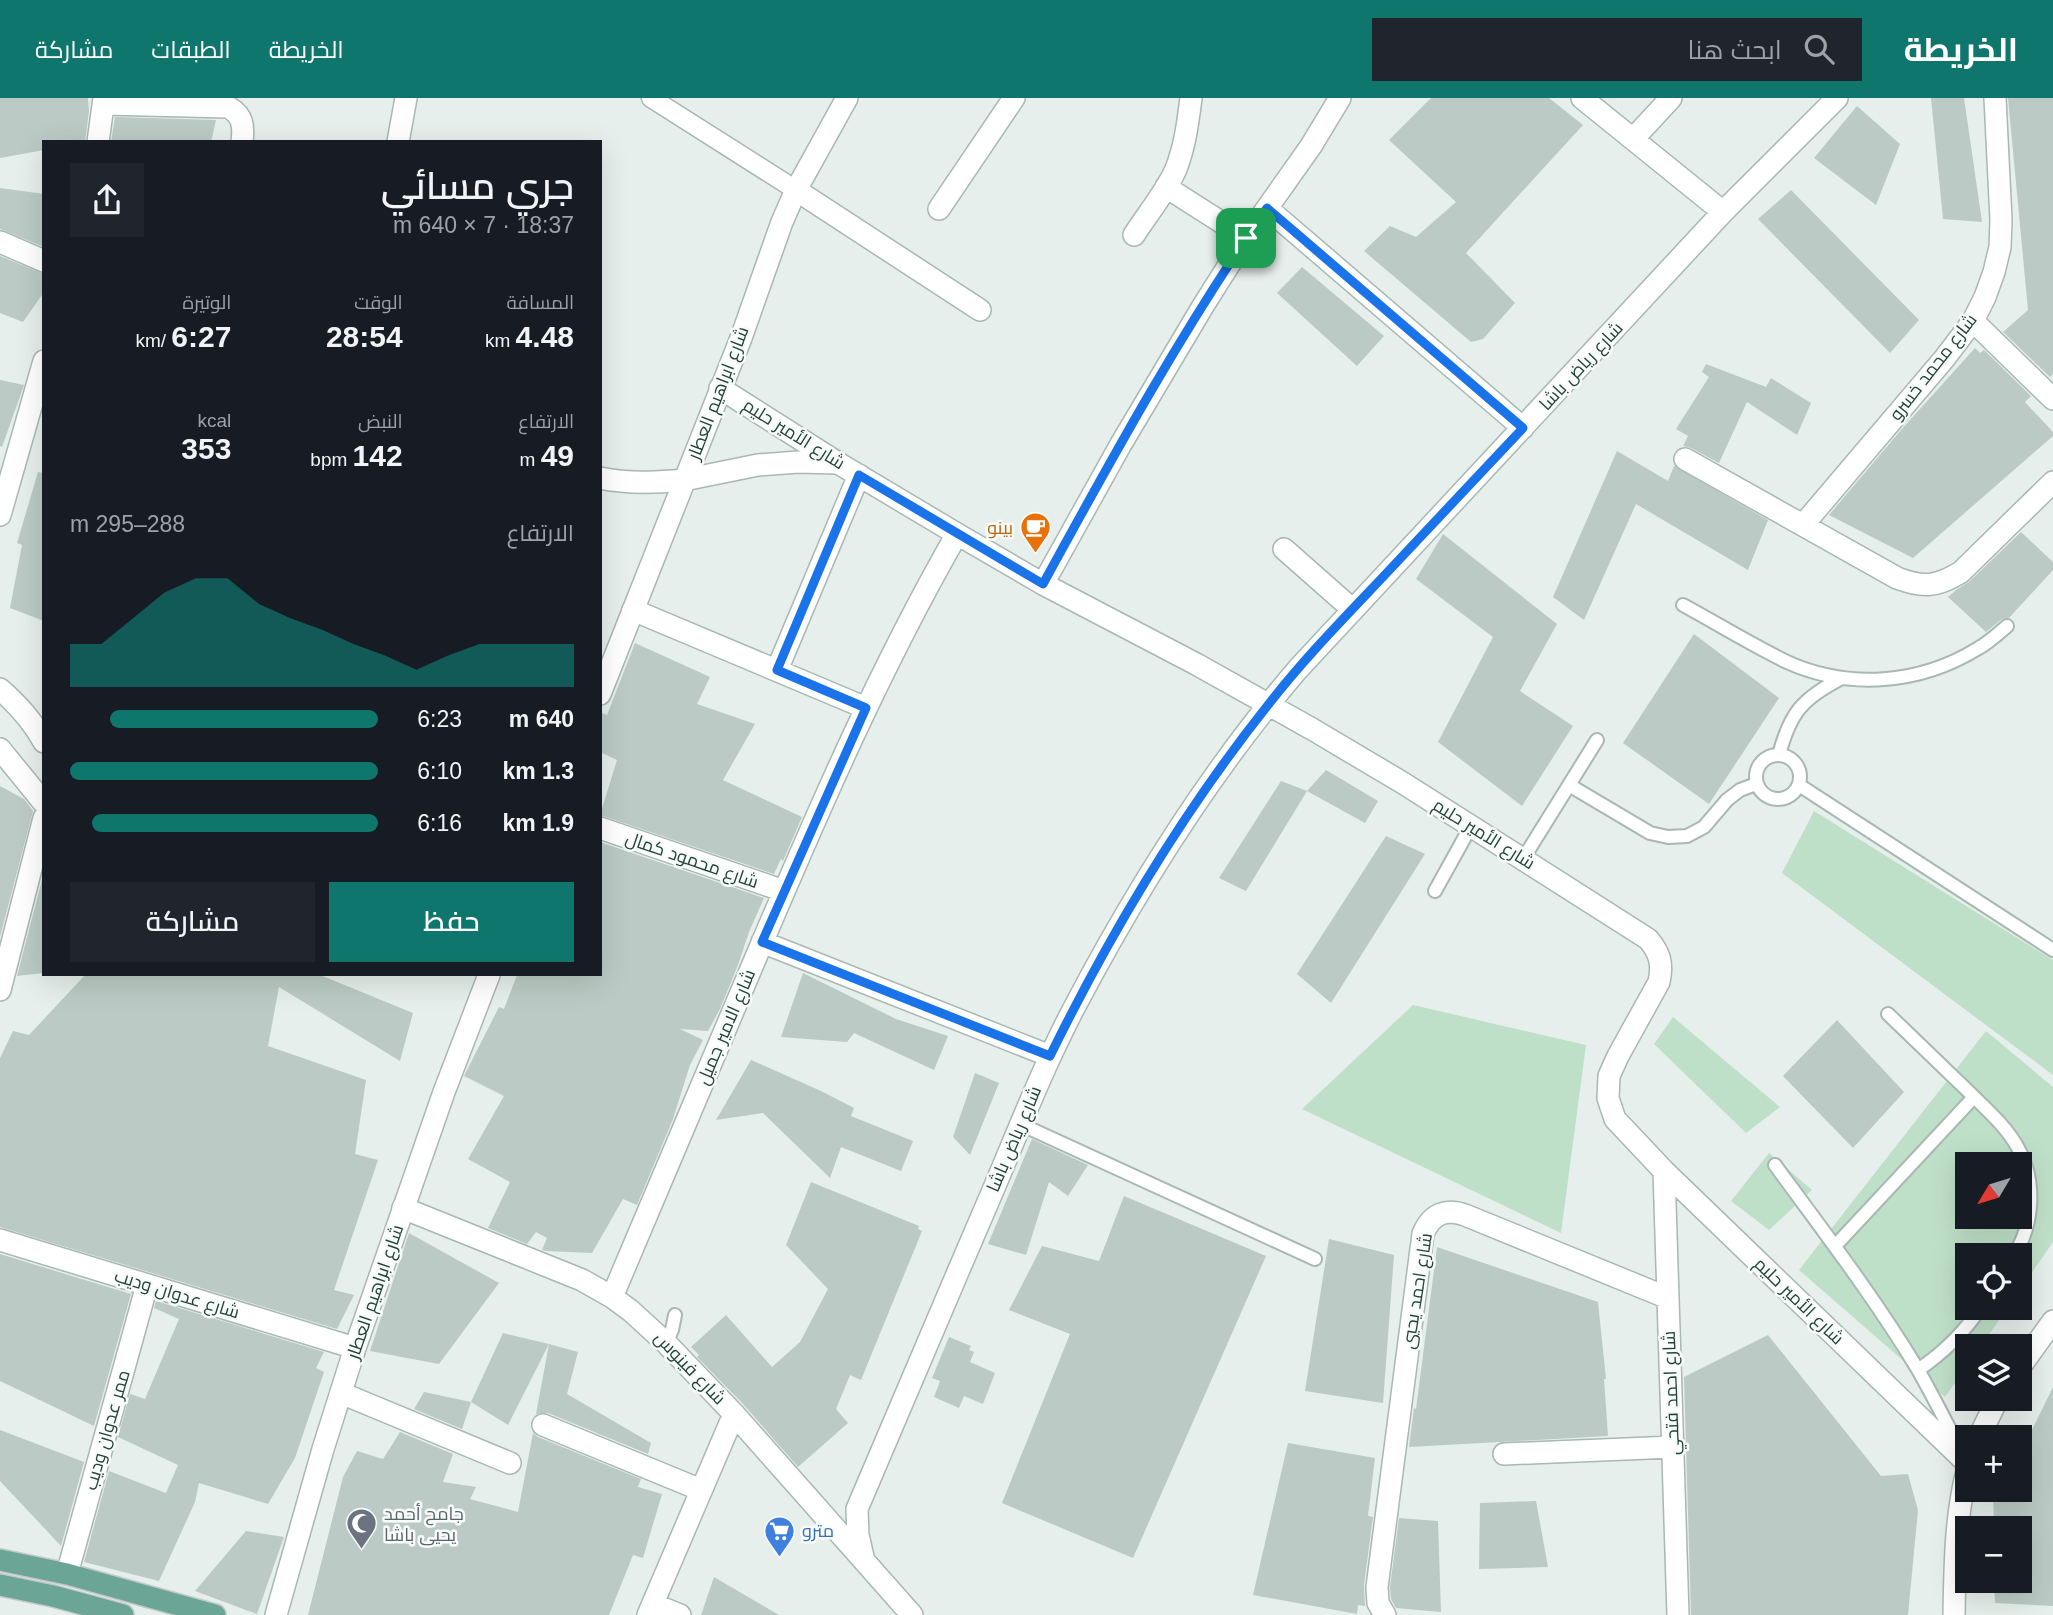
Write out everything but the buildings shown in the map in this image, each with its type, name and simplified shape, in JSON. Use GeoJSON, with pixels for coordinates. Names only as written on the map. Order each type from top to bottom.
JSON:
{"type":"FeatureCollection","features":[{"type":"Feature","properties":{"kind":"main road"},"geometry":{"type":"LineString","coordinates":[[0,1560],[67,1574],[215,1615]]}},
{"type":"Feature","properties":{"kind":"main road"},"geometry":{"type":"LineString","coordinates":[[0,1585],[99,1612],[123,1615]]}},
{"type":"Feature","properties":{"kind":"street"},"geometry":{"type":"LineString","coordinates":[[398,140],[406,98]]}},
{"type":"Feature","properties":{"kind":"street"},"geometry":{"type":"LineString","coordinates":[[651,98],[980,310]]}},
{"type":"Feature","properties":{"kind":"street","name":"شارع ابراهيم العطار"},"geometry":{"type":"LineString","coordinates":[[602,689],[741,338],[769,254],[796,190],[847,98]]}},
{"type":"Feature","properties":{"kind":"street"},"geometry":{"type":"LineString","coordinates":[[939,209],[1014,98]]}},
{"type":"Feature","properties":{"kind":"street"},"geometry":{"type":"LineString","coordinates":[[1134,235],[1176,169],[1191,98]]}},
{"type":"Feature","properties":{"kind":"street"},"geometry":{"type":"LineString","coordinates":[[1043,584],[1142,409],[1246,238],[1311,146],[1340,98]]}},
{"type":"Feature","properties":{"kind":"street"},"geometry":{"type":"LineString","coordinates":[[1582,98],[1723,212]]}},
{"type":"Feature","properties":{"kind":"street"},"geometry":{"type":"LineString","coordinates":[[1633,139],[1671,98]]}},
{"type":"Feature","properties":{"kind":"street","name":"شارع رياض باشا"},"geometry":{"type":"LineString","coordinates":[[864,1561],[858,1535],[857,1509],[1050,1056],[1097,964],[1150,874],[1207,787],[1268,704],[1352,609],[1723,212],[1837,98]]}},
{"type":"Feature","properties":{"kind":"street","name":"شارع محمد خسرو"},"geometry":{"type":"LineString","coordinates":[[1803,525],[1944,359],[1973,321],[1985,298],[2000,247],[1995,98]]}},
{"type":"Feature","properties":{"kind":"street"},"geometry":{"type":"LineString","coordinates":[[98,140],[104,101],[228,107],[242,122],[242,140]]}},
{"type":"Feature","properties":{"kind":"street"},"geometry":{"type":"LineString","coordinates":[[1166,187],[1246,238]]}},
{"type":"Feature","properties":{"kind":"street"},"geometry":{"type":"LineString","coordinates":[[1267,208],[1523,428]]}},
{"type":"Feature","properties":{"kind":"street"},"geometry":{"type":"LineString","coordinates":[[0,242],[42,260]]}},
{"type":"Feature","properties":{"kind":"street"},"geometry":{"type":"LineString","coordinates":[[1973,321],[2053,399]]}},
{"type":"Feature","properties":{"kind":"street"},"geometry":{"type":"LineString","coordinates":[[0,515],[42,368]]}},
{"type":"Feature","properties":{"kind":"street","name":"شارع الأمير حليم"},"geometry":{"type":"LineString","coordinates":[[720,388],[838,463],[1043,584],[1268,704],[1403,783],[1648,939],[1661,959],[1660,982],[1609,1076],[1608,1098],[1615,1118],[1664,1171],[1955,1450]]}},
{"type":"Feature","properties":{"kind":"street"},"geometry":{"type":"LineString","coordinates":[[1685,459],[1897,578],[1913,584],[1930,585],[1947,581],[1961,572],[2053,482]]}},
{"type":"Feature","properties":{"kind":"street"},"geometry":{"type":"LineString","coordinates":[[602,478],[650,484],[758,465],[838,463]]}},
{"type":"Feature","properties":{"kind":"street"},"geometry":{"type":"LineString","coordinates":[[777,670],[859,475]]}},
{"type":"Feature","properties":{"kind":"street","name":"شارع الامير جميل"},"geometry":{"type":"LineString","coordinates":[[612,1297],[762,942],[866,708],[912,614],[957,534]]}},
{"type":"Feature","properties":{"kind":"street"},"geometry":{"type":"LineString","coordinates":[[1284,549],[1352,609]]}},
{"type":"Feature","properties":{"kind":"street"},"geometry":{"type":"LineString","coordinates":[[633,610],[866,708]]}},
{"type":"Feature","properties":{"kind":"street"},"geometry":{"type":"LineString","coordinates":[[0,690],[22,708],[42,738]]}},
{"type":"Feature","properties":{"kind":"street"},"geometry":{"type":"LineString","coordinates":[[0,748],[42,800]]}},
{"type":"Feature","properties":{"kind":"street"},"geometry":{"type":"LineString","coordinates":[[0,990],[42,826]]}},
{"type":"Feature","properties":{"kind":"street","name":"شارع محمود كمال"},"geometry":{"type":"LineString","coordinates":[[602,829],[784,891]]}},
{"type":"Feature","properties":{"kind":"street"},"geometry":{"type":"LineString","coordinates":[[762,942],[1050,1056]]}},
{"type":"Feature","properties":{"kind":"street","name":"شارع ابراهيم العطار"},"geometry":{"type":"LineString","coordinates":[[276,1615],[355,1348],[444,1092],[489,976]]}},
{"type":"Feature","properties":{"kind":"street","name":"شارع احمد فتحي"},"geometry":{"type":"LineString","coordinates":[[1664,1171],[1678,1615]]}},
{"type":"Feature","properties":{"kind":"street","name":"شارع فينوس"},"geometry":{"type":"LineString","coordinates":[[403,1208],[582,1280],[612,1297],[649,1326],[734,1414],[912,1615]]}},
{"type":"Feature","properties":{"kind":"street","name":"شارع احمد يحيي"},"geometry":{"type":"LineString","coordinates":[[1385,1615],[1378,1603],[1377,1587],[1423,1234],[1432,1219],[1448,1211],[1465,1214],[1668,1298]]}},
{"type":"Feature","properties":{"kind":"street","name":"شارع عدوان وديب"},"geometry":{"type":"LineString","coordinates":[[0,1240],[355,1348]]}},
{"type":"Feature","properties":{"kind":"street","name":"ممر عدوان وديب"},"geometry":{"type":"LineString","coordinates":[[67,1574],[147,1285]]}},
{"type":"Feature","properties":{"kind":"street"},"geometry":{"type":"LineString","coordinates":[[2032,1350],[2053,1321]]}},
{"type":"Feature","properties":{"kind":"street"},"geometry":{"type":"LineString","coordinates":[[341,1393],[510,1463]]}},
{"type":"Feature","properties":{"kind":"street"},"geometry":{"type":"LineString","coordinates":[[680,1615],[651,1610],[734,1414]]}},
{"type":"Feature","properties":{"kind":"street"},"geometry":{"type":"LineString","coordinates":[[543,1426],[702,1490]]}},
{"type":"Feature","properties":{"kind":"street"},"geometry":{"type":"LineString","coordinates":[[1504,1454],[1673,1447]]}},
{"type":"Feature","properties":{"kind":"street"},"geometry":{"type":"LineString","coordinates":[[1954,1615],[1960,1502]]}},
{"type":"Feature","properties":{"kind":"lane"},"geometry":{"type":"LineString","coordinates":[[1684,605],[1787,662],[1840,679],[1877,681],[1912,676],[1947,665],[1979,648],[2007,626]]}},
{"type":"Feature","properties":{"kind":"lane"},"geometry":{"type":"LineString","coordinates":[[1779,755],[1785,730],[1799,708],[1818,691],[1840,679]]}},
{"type":"Feature","properties":{"kind":"lane"},"geometry":{"type":"LineString","coordinates":[[1523,859],[1597,740]]}},
{"type":"Feature","properties":{"kind":"lane"},"geometry":{"type":"LineString","coordinates":[[1779,755],[1789,757],[1797,765],[1801,775],[1793,795],[1783,800],[1771,800],[1761,793],[1756,784],[1755,773],[1760,763],[1768,757],[1779,755]]}},
{"type":"Feature","properties":{"kind":"lane"},"geometry":{"type":"LineString","coordinates":[[1569,785],[1650,833],[1668,837],[1687,835],[1704,827],[1727,800],[1740,790],[1756,784]]}},
{"type":"Feature","properties":{"kind":"lane"},"geometry":{"type":"LineString","coordinates":[[1799,785],[2053,950]]}},
{"type":"Feature","properties":{"kind":"lane"},"geometry":{"type":"LineString","coordinates":[[1435,891],[1471,826]]}},
{"type":"Feature","properties":{"kind":"lane"},"geometry":{"type":"LineString","coordinates":[[1888,1014],[1999,1121],[2019,1148],[2030,1180],[2030,1213],[2021,1243]]}},
{"type":"Feature","properties":{"kind":"lane"},"geometry":{"type":"LineString","coordinates":[[1835,1247],[1974,1097]]}},
{"type":"Feature","properties":{"kind":"lane"},"geometry":{"type":"LineString","coordinates":[[1020,1124],[1315,1259]]}},
{"type":"Feature","properties":{"kind":"lane"},"geometry":{"type":"LineString","coordinates":[[1775,1165],[1871,1297],[1918,1370],[1955,1439]]}},
{"type":"Feature","properties":{"kind":"lane"},"geometry":{"type":"LineString","coordinates":[[666,1343],[675,1315]]}},
{"type":"Feature","properties":{"kind":"lane"},"geometry":{"type":"LineString","coordinates":[[1918,1370],[1950,1346],[1972,1320]]}},
{"type":"Feature","properties":{"kind":"green space"},"geometry":{"type":"Polygon","coordinates":[[[1814,811],[2053,960],[2053,1075],[1782,873],[1814,811]]]}},
{"type":"Feature","properties":{"kind":"green space"},"geometry":{"type":"Polygon","coordinates":[[[1413,1005],[1586,1045],[1561,1233],[1302,1109],[1413,1005]]]}},
{"type":"Feature","properties":{"kind":"green space"},"geometry":{"type":"Polygon","coordinates":[[[1673,1017],[1780,1107],[1746,1133],[1654,1044],[1673,1017]]]}},
{"type":"Feature","properties":{"kind":"green space"},"geometry":{"type":"Polygon","coordinates":[[[1986,1031],[2053,1087],[2053,1242],[2032,1273],[2032,1243],[1955,1243],[1955,1320],[1999,1320],[1989,1334],[1955,1334],[1955,1383],[1945,1397],[1799,1270],[1986,1031]]]}},
{"type":"Feature","properties":{"kind":"green space"},"geometry":{"type":"Polygon","coordinates":[[[1769,1153],[1812,1190],[1769,1230],[1731,1201],[1769,1153]]]}},
{"type":"Feature","properties":{"kind":"place","name":"بينو"},"geometry":{"type":"Point","coordinates":[1036,555]}},
{"type":"Feature","properties":{"kind":"place","name":"جامح أحمد يحيى باشا"},"geometry":{"type":"Point","coordinates":[361,1551]}},
{"type":"Feature","properties":{"kind":"place","name":"مترو"},"geometry":{"type":"Point","coordinates":[779,1558]}},
{"type":"Feature","properties":{"kind":"route"},"geometry":{"type":"LineString","coordinates":[[1267,208],[1523,428],[1298,668],[1237,745],[1150,874],[1097,964],[1050,1056],[762,942],[866,708],[777,670],[859,475],[1043,584],[1121,444],[1246,238],[1267,208]]}}]}
